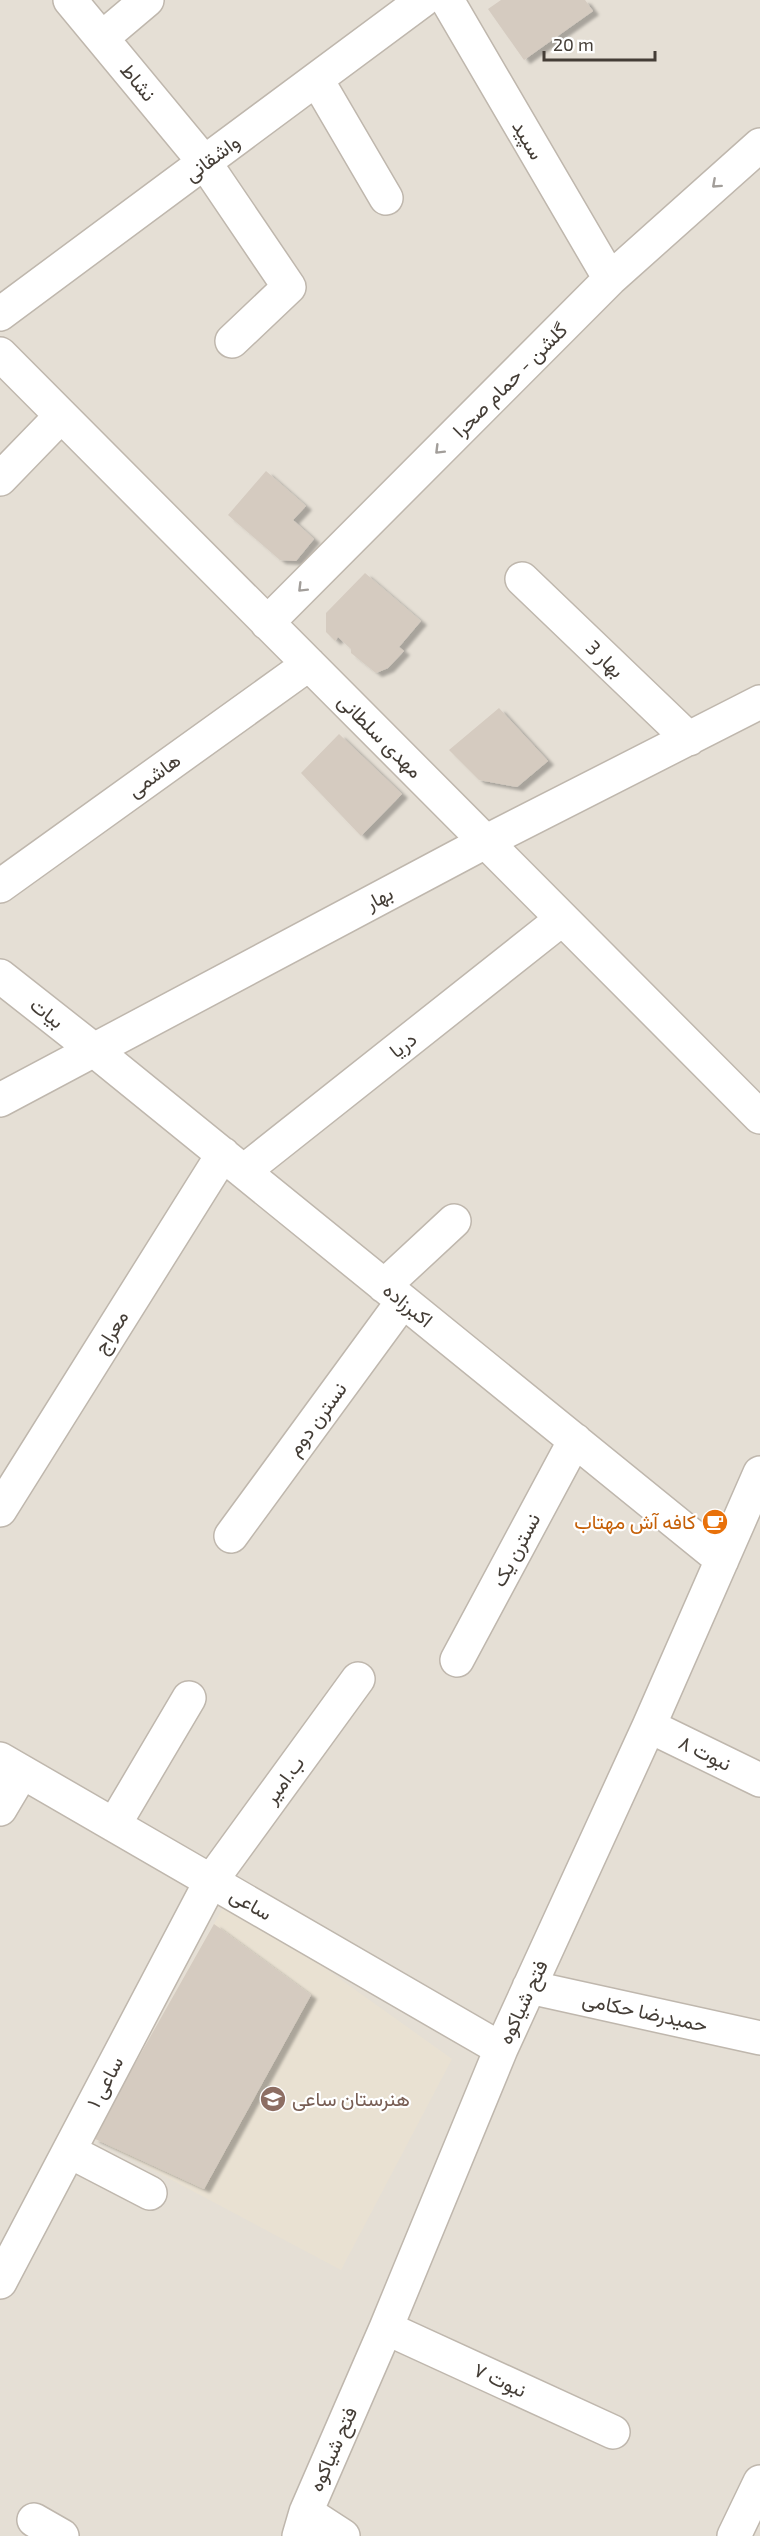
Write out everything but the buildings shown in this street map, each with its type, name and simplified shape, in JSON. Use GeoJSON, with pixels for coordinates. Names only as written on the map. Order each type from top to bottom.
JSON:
{"type":"FeatureCollection","features":[{"type":"Feature","properties":{"kind":"street","name":"نشاط"},"geometry":{"type":"LineString","coordinates":[[70,0],[206,163],[289,287],[232,341]]}},
{"type":"Feature","properties":{"kind":"street"},"geometry":{"type":"LineString","coordinates":[[102,38],[147,0]]}},
{"type":"Feature","properties":{"kind":"street","name":"واشقانی"},"geometry":{"type":"LineString","coordinates":[[0,314],[423,0]]}},
{"type":"Feature","properties":{"kind":"street","name":"سپید"},"geometry":{"type":"LineString","coordinates":[[447,0],[610,279]]}},
{"type":"Feature","properties":{"kind":"street"},"geometry":{"type":"LineString","coordinates":[[317,80],[387,198]]}},
{"type":"Feature","properties":{"kind":"street","name":"گلشن - حمام صحرا"},"geometry":{"type":"LineString","coordinates":[[267,623],[610,279],[760,146]]}},
{"type":"Feature","properties":{"kind":"street","name":"مهدی سلطانی"},"geometry":{"type":"LineString","coordinates":[[0,354],[760,1117]]}},
{"type":"Feature","properties":{"kind":"street"},"geometry":{"type":"LineString","coordinates":[[0,479],[62,416]]}},
{"type":"Feature","properties":{"kind":"street","name":"بهار 3"},"geometry":{"type":"LineString","coordinates":[[522,579],[689,739]]}},
{"type":"Feature","properties":{"kind":"street","name":"هاشمی"},"geometry":{"type":"LineString","coordinates":[[0,886],[309,664]]}},
{"type":"Feature","properties":{"kind":"street","name":"بهار"},"geometry":{"type":"LineString","coordinates":[[0,1100],[485,842],[760,702]]}},
{"type":"Feature","properties":{"kind":"street","name":"دریا"},"geometry":{"type":"LineString","coordinates":[[233,1163],[562,919]]}},
{"type":"Feature","properties":{"kind":"street","name":"بیات"},"geometry":{"type":"LineString","coordinates":[[0,976],[94,1050]]}},
{"type":"Feature","properties":{"kind":"street","name":"اکبرزاده"},"geometry":{"type":"LineString","coordinates":[[94,1050],[722,1560]]}},
{"type":"Feature","properties":{"kind":"street","name":"معراج"},"geometry":{"type":"LineString","coordinates":[[0,1510],[233,1163]]}},
{"type":"Feature","properties":{"kind":"street","name":"نسترن دوم"},"geometry":{"type":"LineString","coordinates":[[231,1536],[394,1293],[454,1221]]}},
{"type":"Feature","properties":{"kind":"street","name":"نسترن یک"},"geometry":{"type":"LineString","coordinates":[[457,1660],[575,1440]]}},
{"type":"Feature","properties":{"kind":"street","name":"فتح شیاکوه"},"geometry":{"type":"LineString","coordinates":[[302,2524],[501,2049],[649,1726],[760,1473]]}},
{"type":"Feature","properties":{"kind":"street","name":"ب.امیر"},"geometry":{"type":"LineString","coordinates":[[211,1881],[358,1679]]}},
{"type":"Feature","properties":{"kind":"street"},"geometry":{"type":"LineString","coordinates":[[114,1825],[189,1698]]}},
{"type":"Feature","properties":{"kind":"street","name":"نبوت ۸"},"geometry":{"type":"LineString","coordinates":[[649,1726],[760,1780]]}},
{"type":"Feature","properties":{"kind":"street"},"geometry":{"type":"LineString","coordinates":[[0,1809],[11,1765]]}},
{"type":"Feature","properties":{"kind":"street","name":"ساعی"},"geometry":{"type":"LineString","coordinates":[[11,1765],[501,2049]]}},
{"type":"Feature","properties":{"kind":"street","name":"ساعی ۱"},"geometry":{"type":"LineString","coordinates":[[0,2282],[211,1881]]}},
{"type":"Feature","properties":{"kind":"street","name":"حمیدرضا حکامی"},"geometry":{"type":"LineString","coordinates":[[529,1987],[760,2038]]}},
{"type":"Feature","properties":{"kind":"street"},"geometry":{"type":"LineString","coordinates":[[69,2151],[150,2193]]}},
{"type":"Feature","properties":{"kind":"street","name":"نبوت ۷"},"geometry":{"type":"LineString","coordinates":[[386,2328],[613,2432]]}},
{"type":"Feature","properties":{"kind":"street"},"geometry":{"type":"LineString","coordinates":[[734,2536],[760,2482]]}},
{"type":"Feature","properties":{"kind":"street"},"geometry":{"type":"LineString","coordinates":[[34,2520],[62,2536]]}},
{"type":"Feature","properties":{"kind":"street"},"geometry":{"type":"LineString","coordinates":[[302,2524],[343,2536]]}},
{"type":"Feature","properties":{"kind":"shaded area"},"geometry":{"type":"Polygon","coordinates":[[[0,0],[760,0],[760,2536],[0,2536],[0,0]]]}},
{"type":"Feature","properties":{"kind":"shaded area","name":"هنرستان ساعی"},"geometry":{"type":"Polygon","coordinates":[[[228,1899],[452,2059],[341,2270],[93,2138],[228,1899]]]}},
{"type":"Feature","properties":{"kind":"place","name":"کافه آش مهتاب"},"geometry":{"type":"Point","coordinates":[715,1522]}},
{"type":"Feature","properties":{"kind":"place","name":"هنرستان ساعی"},"geometry":{"type":"Point","coordinates":[273,2099]}}]}
